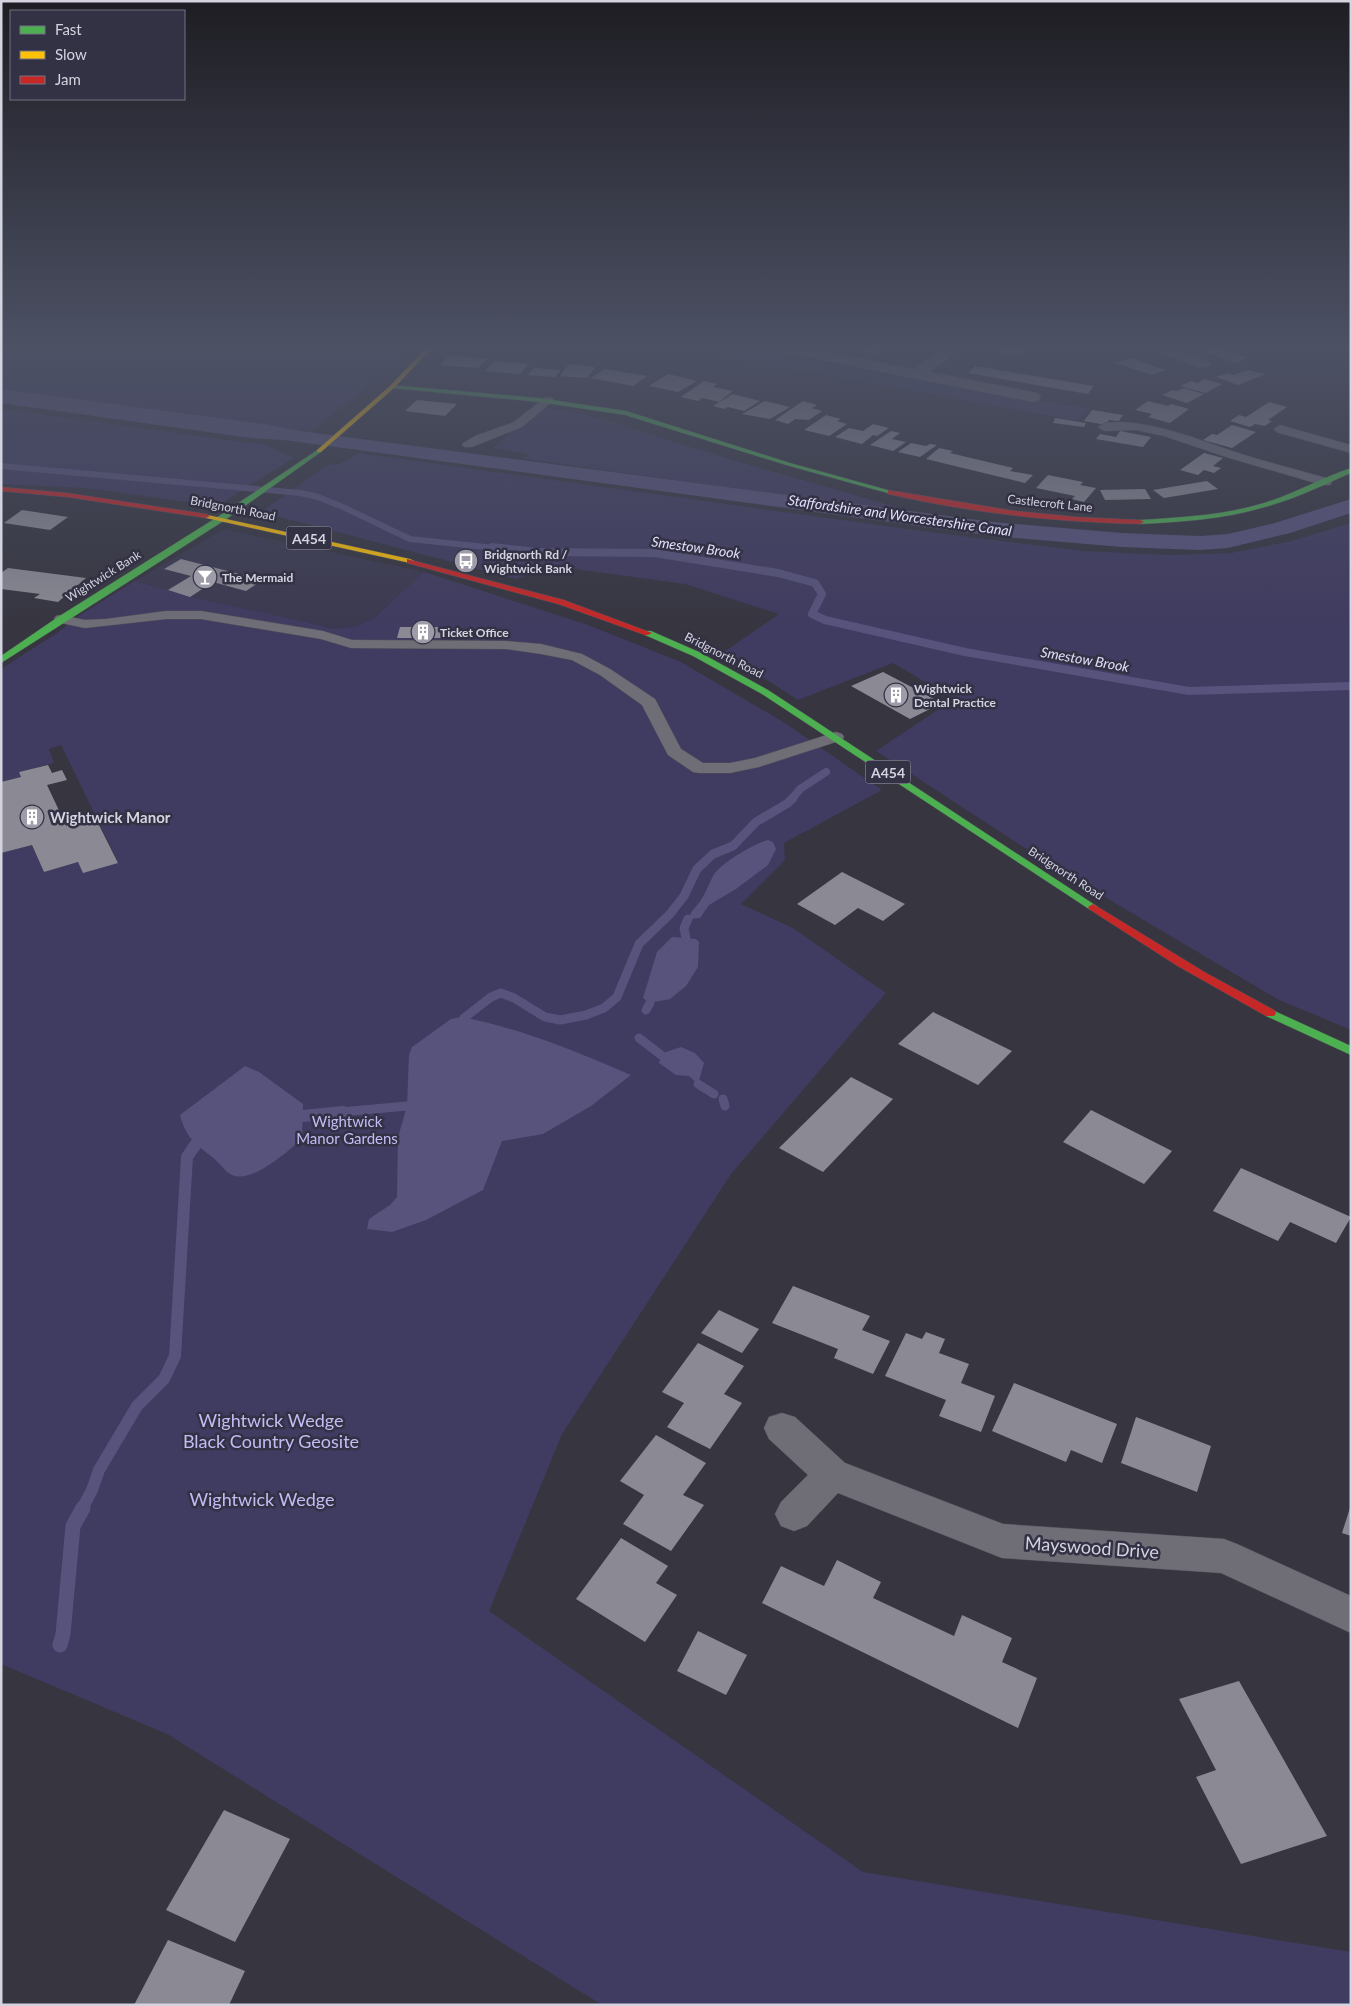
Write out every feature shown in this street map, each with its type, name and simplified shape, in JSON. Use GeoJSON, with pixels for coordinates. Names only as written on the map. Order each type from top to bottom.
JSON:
{"type":"FeatureCollection","features":[{"type":"Feature","properties":{"kind":"main road","name":"Wightwick Bank"},"geometry":{"type":"LineString","coordinates":[[1,660],[61,619],[222,518],[310,459],[329,443]]}},
{"type":"Feature","properties":{"kind":"main road","name":"Castlecroft Lane"},"geometry":{"type":"LineString","coordinates":[[722,443],[843,480],[928,499],[1002,512],[1092,522],[1181,521],[1249,509],[1274,502],[1351,470]]}},
{"type":"Feature","properties":{"kind":"main road","name":"Bridgnorth Road"},"geometry":{"type":"LineString","coordinates":[[1,489],[67,496],[222,518],[397,557],[599,614],[696,654],[765,692],[1152,946],[1234,994],[1294,1025],[1351,1051]]}},
{"type":"Feature","properties":{"kind":"street","name":"Mayswood Drive"},"geometry":{"type":"LineString","coordinates":[[782,1428],[832,1474],[1002,1541],[1224,1556],[1351,1616]]}},
{"type":"Feature","properties":{"kind":"street"},"geometry":{"type":"LineString","coordinates":[[794,1514],[832,1474]]}},
{"type":"Feature","properties":{"kind":"lane"},"geometry":{"type":"LineString","coordinates":[[1198,443],[1326,482]]}},
{"type":"Feature","properties":{"kind":"lane"},"geometry":{"type":"LineString","coordinates":[[1328,443],[1351,449]]}},
{"type":"Feature","properties":{"kind":"lane"},"geometry":{"type":"LineString","coordinates":[[61,619],[85,624],[166,615],[201,615],[323,635],[351,644],[506,645],[541,649],[577,657],[605,672],[650,702],[674,752],[699,768],[730,768],[759,762],[836,738]]}},
{"type":"Feature","properties":{"kind":"shaded area"},"geometry":{"type":"Polygon","coordinates":[[[224,529],[424,572],[374,618],[357,626],[334,629],[200,599],[135,581],[224,529]]]}},
{"type":"Feature","properties":{"kind":"shaded area"},"geometry":{"type":"Polygon","coordinates":[[[768,840],[773,842],[776,849],[768,865],[736,889],[709,905],[700,918],[688,919],[701,900],[713,876],[722,866],[755,845],[768,840]]]}},
{"type":"Feature","properties":{"kind":"shaded area"},"geometry":{"type":"Polygon","coordinates":[[[672,937],[696,939],[699,942],[698,967],[686,986],[670,999],[650,1003],[643,998],[657,952],[672,937]]]}},
{"type":"Feature","properties":{"kind":"shaded area"},"geometry":{"type":"Polygon","coordinates":[[[461,1017],[526,1034],[631,1075],[591,1106],[543,1134],[502,1141],[483,1190],[426,1220],[392,1232],[367,1229],[369,1219],[390,1205],[397,1197],[398,1137],[407,1106],[409,1055],[412,1047],[451,1019],[461,1017]]]}},
{"type":"Feature","properties":{"kind":"shaded area"},"geometry":{"type":"Polygon","coordinates":[[[681,1047],[695,1053],[704,1063],[698,1084],[689,1076],[676,1075],[659,1063],[663,1053],[681,1047]]]}},
{"type":"Feature","properties":{"kind":"shaded area"},"geometry":{"type":"Polygon","coordinates":[[[245,1066],[259,1072],[303,1104],[302,1139],[269,1165],[259,1171],[240,1177],[229,1174],[215,1159],[196,1144],[185,1129],[180,1115],[245,1066]]]}},
{"type":"Feature","properties":{"kind":"green space"},"geometry":{"type":"Polygon","coordinates":[[[1,443],[248,443],[266,445],[294,458],[217,506],[85,488],[1,484],[1,443]]]}},
{"type":"Feature","properties":{"kind":"green space"},"geometry":{"type":"Polygon","coordinates":[[[500,443],[677,443],[921,514],[524,459],[528,454],[494,448],[500,443]]]}},
{"type":"Feature","properties":{"kind":"green space"},"geometry":{"type":"Polygon","coordinates":[[[358,453],[929,532],[1083,551],[1170,555],[1231,553],[1292,541],[1351,523],[1351,1030],[1277,999],[1054,867],[876,751],[954,699],[893,663],[798,700],[724,652],[779,614],[685,584],[546,565],[517,579],[261,512],[327,465],[340,464],[358,453]]]}},
{"type":"Feature","properties":{"kind":"green space","name":"Wightwick Manor Gardens"},"geometry":{"type":"Polygon","coordinates":[[[424,572],[588,625],[681,662],[785,723],[882,790],[784,843],[785,860],[741,904],[793,928],[886,993],[731,1174],[562,1434],[489,1611],[863,1872],[1351,1952],[1351,2005],[602,2005],[167,1734],[1,1664],[1,853],[32,845],[44,872],[78,862],[83,872],[118,862],[61,745],[49,749],[54,763],[19,772],[21,777],[1,782],[1,669],[57,633],[82,614],[135,581],[200,599],[334,629],[357,626],[374,618],[424,572]]]}},
{"type":"Feature","properties":{"kind":"building"},"geometry":{"type":"Polygon","coordinates":[[[874,443],[905,443],[893,451],[870,445],[874,443]]]}},
{"type":"Feature","properties":{"kind":"building"},"geometry":{"type":"Polygon","coordinates":[[[911,443],[926,446],[930,444],[937,445],[920,457],[898,452],[911,443]]]}},
{"type":"Feature","properties":{"kind":"building"},"geometry":{"type":"Polygon","coordinates":[[[1117,443],[1147,443],[1143,447],[1117,443]]]}},
{"type":"Feature","properties":{"kind":"building"},"geometry":{"type":"Polygon","coordinates":[[[1212,443],[1240,443],[1232,448],[1212,443]]]}},
{"type":"Feature","properties":{"kind":"building"},"geometry":{"type":"Polygon","coordinates":[[[939,448],[953,451],[950,453],[1013,468],[1010,471],[1033,475],[1025,483],[926,459],[939,448]]]}},
{"type":"Feature","properties":{"kind":"building"},"geometry":{"type":"Polygon","coordinates":[[[1204,453],[1223,458],[1213,466],[1221,468],[1214,473],[1204,470],[1198,475],[1180,470],[1204,453]]]}},
{"type":"Feature","properties":{"kind":"building"},"geometry":{"type":"Polygon","coordinates":[[[1048,475],[1083,482],[1080,485],[1096,488],[1084,502],[1072,499],[1075,496],[1036,488],[1048,475]]]}},
{"type":"Feature","properties":{"kind":"building"},"geometry":{"type":"Polygon","coordinates":[[[1207,481],[1218,489],[1164,498],[1153,490],[1207,481]]]}},
{"type":"Feature","properties":{"kind":"building"},"geometry":{"type":"Polygon","coordinates":[[[1145,489],[1151,499],[1105,500],[1100,490],[1145,489]]]}},
{"type":"Feature","properties":{"kind":"building"},"geometry":{"type":"Polygon","coordinates":[[[22,510],[68,517],[50,530],[4,523],[22,510]]]}},
{"type":"Feature","properties":{"kind":"building"},"geometry":{"type":"Polygon","coordinates":[[[181,559],[263,580],[246,591],[213,582],[190,597],[168,590],[191,576],[164,569],[181,559]]]}},
{"type":"Feature","properties":{"kind":"building"},"geometry":{"type":"Polygon","coordinates":[[[8,568],[86,578],[58,602],[34,598],[40,594],[1,589],[1,573],[8,568]]]}},
{"type":"Feature","properties":{"kind":"building","name":"Ticket Office"},"geometry":{"type":"Polygon","coordinates":[[[400,627],[449,627],[447,638],[397,638],[400,627]]]}},
{"type":"Feature","properties":{"kind":"building","name":"Wightwick Dental Practice"},"geometry":{"type":"Polygon","coordinates":[[[883,672],[942,703],[910,719],[851,686],[883,672]]]}},
{"type":"Feature","properties":{"kind":"building","name":"Wightwick Manor"},"geometry":{"type":"Polygon","coordinates":[[[48,765],[52,773],[62,770],[67,780],[47,785],[64,821],[93,813],[118,863],[83,873],[78,862],[44,872],[32,845],[1,853],[1,782],[21,777],[19,772],[48,765]]]}},
{"type":"Feature","properties":{"kind":"building"},"geometry":{"type":"Polygon","coordinates":[[[842,872],[905,904],[883,921],[858,908],[835,925],[797,904],[842,872]]]}},
{"type":"Feature","properties":{"kind":"building"},"geometry":{"type":"Polygon","coordinates":[[[933,1012],[1012,1051],[978,1085],[898,1044],[933,1012]]]}},
{"type":"Feature","properties":{"kind":"building"},"geometry":{"type":"Polygon","coordinates":[[[851,1077],[893,1099],[823,1172],[779,1148],[851,1077]]]}},
{"type":"Feature","properties":{"kind":"building"},"geometry":{"type":"Polygon","coordinates":[[[1091,1110],[1172,1151],[1144,1184],[1063,1142],[1091,1110]]]}},
{"type":"Feature","properties":{"kind":"building"},"geometry":{"type":"Polygon","coordinates":[[[1241,1168],[1351,1217],[1336,1243],[1290,1222],[1278,1241],[1213,1211],[1241,1168]]]}},
{"type":"Feature","properties":{"kind":"building"},"geometry":{"type":"Polygon","coordinates":[[[793,1286],[870,1316],[862,1330],[890,1341],[873,1374],[834,1358],[838,1349],[772,1323],[793,1286]]]}},
{"type":"Feature","properties":{"kind":"building"},"geometry":{"type":"Polygon","coordinates":[[[719,1310],[759,1329],[742,1353],[701,1333],[719,1310]]]}},
{"type":"Feature","properties":{"kind":"building"},"geometry":{"type":"Polygon","coordinates":[[[926,1332],[945,1339],[939,1353],[969,1364],[961,1383],[995,1396],[981,1432],[939,1416],[946,1400],[885,1376],[906,1333],[922,1339],[926,1332]]]}},
{"type":"Feature","properties":{"kind":"building"},"geometry":{"type":"Polygon","coordinates":[[[698,1343],[744,1366],[724,1394],[742,1403],[710,1449],[667,1427],[684,1403],[662,1392],[698,1343]]]}},
{"type":"Feature","properties":{"kind":"building"},"geometry":{"type":"Polygon","coordinates":[[[1014,1383],[1117,1424],[1102,1463],[1071,1450],[1066,1462],[992,1431],[1014,1383]]]}},
{"type":"Feature","properties":{"kind":"building"},"geometry":{"type":"Polygon","coordinates":[[[1136,1417],[1211,1446],[1197,1492],[1121,1463],[1136,1417]]]}},
{"type":"Feature","properties":{"kind":"building"},"geometry":{"type":"Polygon","coordinates":[[[656,1435],[706,1463],[683,1495],[704,1505],[671,1551],[623,1524],[644,1495],[620,1481],[656,1435]]]}},
{"type":"Feature","properties":{"kind":"building"},"geometry":{"type":"Polygon","coordinates":[[[1351,1508],[1351,1536],[1342,1533],[1351,1508]]]}},
{"type":"Feature","properties":{"kind":"building"},"geometry":{"type":"Polygon","coordinates":[[[621,1538],[668,1566],[656,1583],[677,1595],[645,1642],[576,1599],[621,1538]]]}},
{"type":"Feature","properties":{"kind":"building"},"geometry":{"type":"Polygon","coordinates":[[[837,1560],[881,1582],[873,1598],[954,1636],[962,1615],[1012,1638],[1002,1662],[1037,1678],[1018,1728],[762,1603],[781,1566],[824,1586],[837,1560]]]}},
{"type":"Feature","properties":{"kind":"building"},"geometry":{"type":"Polygon","coordinates":[[[698,1631],[747,1655],[726,1695],[677,1671],[698,1631]]]}},
{"type":"Feature","properties":{"kind":"building"},"geometry":{"type":"Polygon","coordinates":[[[1239,1681],[1327,1836],[1241,1864],[1196,1777],[1216,1770],[1179,1699],[1239,1681]]]}},
{"type":"Feature","properties":{"kind":"building"},"geometry":{"type":"Polygon","coordinates":[[[224,1810],[290,1839],[235,1942],[166,1910],[224,1810]]]}},
{"type":"Feature","properties":{"kind":"building"},"geometry":{"type":"Polygon","coordinates":[[[168,1940],[245,1971],[229,2005],[134,2005],[168,1940]]]}},
{"type":"Feature","properties":{"kind":"waterway","name":"Staffordshire and Worcestershire Canal"},"geometry":{"type":"LineString","coordinates":[[342,443],[993,529],[1122,540],[1200,543],[1228,541],[1282,528],[1351,506]]}},
{"type":"Feature","properties":{"kind":"waterway","name":"Smestow Brook"},"geometry":{"type":"LineString","coordinates":[[1,466],[301,493],[318,497],[343,507],[410,539],[504,549]]}},
{"type":"Feature","properties":{"kind":"waterway","name":"Smestow Brook"},"geometry":{"type":"LineString","coordinates":[[492,547],[537,552],[654,553],[778,573],[815,583],[822,594],[812,614],[825,620],[965,652],[1189,691],[1351,686]]}},
{"type":"Feature","properties":{"kind":"waterway"},"geometry":{"type":"LineString","coordinates":[[792,799],[800,789],[826,772]]}},
{"type":"Feature","properties":{"kind":"waterway"},"geometry":{"type":"LineString","coordinates":[[464,1018],[491,997],[501,993],[514,998],[545,1017],[560,1020],[586,1015],[604,1008],[617,997],[639,944],[670,914],[684,896],[697,869],[713,854],[733,846],[756,822],[792,799]]}},
{"type":"Feature","properties":{"kind":"waterway"},"geometry":{"type":"LineString","coordinates":[[686,939],[684,928],[688,919]]}},
{"type":"Feature","properties":{"kind":"waterway"},"geometry":{"type":"LineString","coordinates":[[646,1010],[650,1003]]}},
{"type":"Feature","properties":{"kind":"waterway"},"geometry":{"type":"LineString","coordinates":[[639,1038],[661,1055]]}},
{"type":"Feature","properties":{"kind":"waterway"},"geometry":{"type":"LineString","coordinates":[[698,1084],[714,1094]]}},
{"type":"Feature","properties":{"kind":"waterway"},"geometry":{"type":"LineString","coordinates":[[723,1099],[725,1106]]}},
{"type":"Feature","properties":{"kind":"waterway"},"geometry":{"type":"LineString","coordinates":[[330,1113],[407,1106]]}},
{"type":"Feature","properties":{"kind":"waterway"},"geometry":{"type":"LineString","coordinates":[[303,1116],[343,1112]]}},
{"type":"Feature","properties":{"kind":"waterway"},"geometry":{"type":"LineString","coordinates":[[82,1509],[92,1490],[99,1470],[137,1406],[164,1379],[175,1356],[187,1157],[196,1144]]}},
{"type":"Feature","properties":{"kind":"waterway"},"geometry":{"type":"LineString","coordinates":[[60,1645],[63,1634],[73,1526],[83,1508]]}},
{"type":"Feature","properties":{"kind":"traffic: fast"},"geometry":{"type":"LineString","coordinates":[[720,443],[788,464],[891,492]]}},
{"type":"Feature","properties":{"kind":"traffic: fast"},"geometry":{"type":"LineString","coordinates":[[1,660],[61,619],[222,518],[319,451]]}},
{"type":"Feature","properties":{"kind":"traffic: fast"},"geometry":{"type":"LineString","coordinates":[[1140,522],[1201,517],[1247,510],[1307,490],[1351,470]]}},
{"type":"Feature","properties":{"kind":"traffic: fast"},"geometry":{"type":"LineString","coordinates":[[648,633],[696,654],[765,692],[1093,907]]}},
{"type":"Feature","properties":{"kind":"traffic: fast"},"geometry":{"type":"LineString","coordinates":[[1270,1013],[1351,1051]]}},
{"type":"Feature","properties":{"kind":"traffic: slow"},"geometry":{"type":"LineString","coordinates":[[319,451],[329,443]]}},
{"type":"Feature","properties":{"kind":"traffic: slow"},"geometry":{"type":"LineString","coordinates":[[206,516],[410,561]]}},
{"type":"Feature","properties":{"kind":"traffic: jam"},"geometry":{"type":"LineString","coordinates":[[1,489],[67,495],[206,516]]}},
{"type":"Feature","properties":{"kind":"traffic: jam"},"geometry":{"type":"LineString","coordinates":[[891,492],[953,504],[1046,517],[1140,522]]}},
{"type":"Feature","properties":{"kind":"traffic: jam"},"geometry":{"type":"LineString","coordinates":[[410,561],[561,602],[648,633]]}},
{"type":"Feature","properties":{"kind":"traffic: jam"},"geometry":{"type":"LineString","coordinates":[[1093,907],[1180,962],[1270,1013]]}},
{"type":"Feature","properties":{"kind":"place","name":"Bridgnorth Rd / Wightwick Bank"},"geometry":{"type":"Point","coordinates":[466,561]}},
{"type":"Feature","properties":{"kind":"place","name":"The Mermaid"},"geometry":{"type":"Point","coordinates":[205,577]}},
{"type":"Feature","properties":{"kind":"place","name":"Ticket Office"},"geometry":{"type":"Point","coordinates":[423,632]}},
{"type":"Feature","properties":{"kind":"place","name":"Wightwick Dental Practice"},"geometry":{"type":"Point","coordinates":[896,695]}},
{"type":"Feature","properties":{"kind":"place","name":"Wightwick Manor"},"geometry":{"type":"Point","coordinates":[32,817]}},
{"type":"Feature","properties":{"kind":"park label","name":"Wightwick Wedge Black Country Geosite"},"geometry":{"type":"Point","coordinates":[271,1430]}},
{"type":"Feature","properties":{"kind":"park label","name":"Wightwick Wedge"},"geometry":{"type":"Point","coordinates":[262,1499]}}]}
